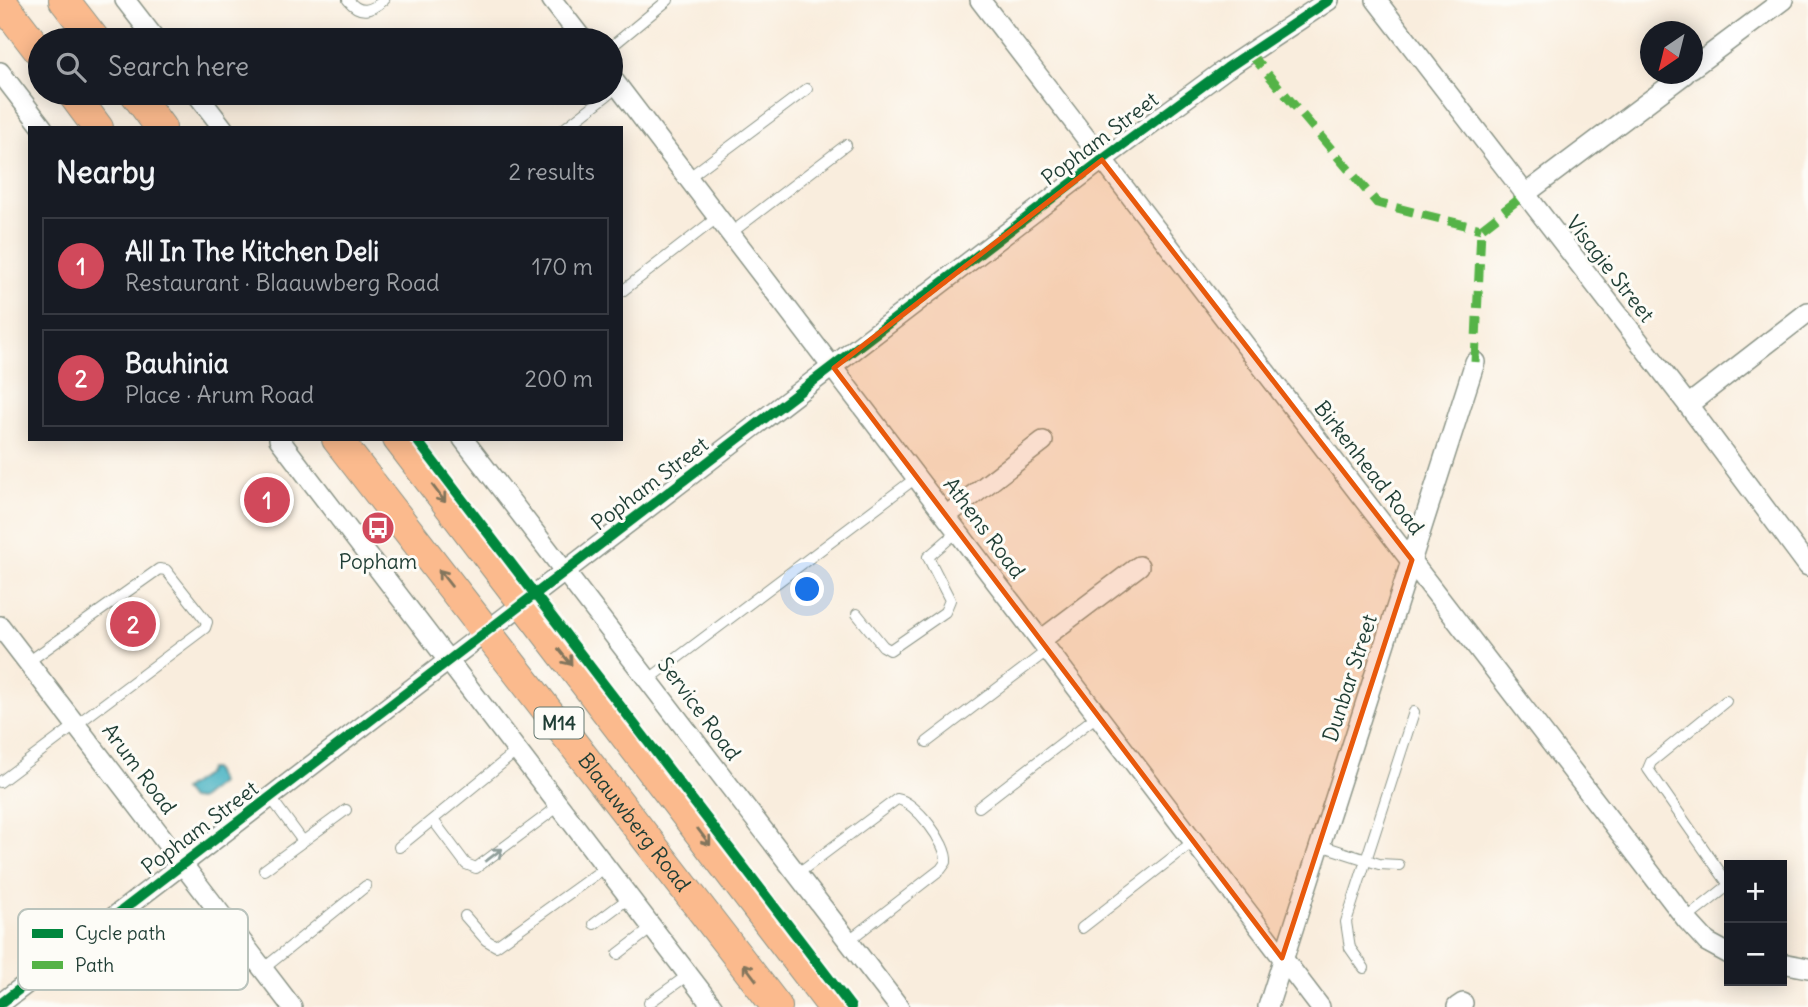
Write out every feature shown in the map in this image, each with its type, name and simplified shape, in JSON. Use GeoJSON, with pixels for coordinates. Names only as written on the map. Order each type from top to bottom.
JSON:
{"type":"FeatureCollection","features":[{"type":"Feature","properties":{"kind":"main road"},"geometry":{"type":"LineString","coordinates":[[0,0],[28,36]]}},
{"type":"Feature","properties":{"kind":"main road"},"geometry":{"type":"LineString","coordinates":[[64,0],[86,28]]}},
{"type":"Feature","properties":{"kind":"main road"},"geometry":{"type":"LineString","coordinates":[[81,105],[97,126]]}},
{"type":"Feature","properties":{"kind":"main road"},"geometry":{"type":"LineString","coordinates":[[144,105],[160,126]]}},
{"type":"Feature","properties":{"kind":"main road","name":"Blaauwberg Road"},"geometry":{"type":"LineString","coordinates":[[339,441],[777,1007]]}},
{"type":"Feature","properties":{"kind":"main road","name":"M14"},"geometry":{"type":"LineString","coordinates":[[399,441],[833,1007]]}},
{"type":"Feature","properties":{"kind":"street"},"geometry":{"type":"LineString","coordinates":[[125,0],[147,28]]}},
{"type":"Feature","properties":{"kind":"street"},"geometry":{"type":"LineString","coordinates":[[552,0],[574,28]]}},
{"type":"Feature","properties":{"kind":"street","name":"Birkenhead Road"},"geometry":{"type":"LineString","coordinates":[[980,0],[1686,919],[1707,942],[1724,951]]}},
{"type":"Feature","properties":{"kind":"street","name":"Popham Street"},"geometry":{"type":"LineString","coordinates":[[126,909],[1102,160],[1227,68],[1328,0]]}},
{"type":"Feature","properties":{"kind":"street","name":"Visagie Street"},"geometry":{"type":"LineString","coordinates":[[1376,0],[1688,405],[1808,566]]}},
{"type":"Feature","properties":{"kind":"street"},"geometry":{"type":"LineString","coordinates":[[1703,60],[1783,0]]}},
{"type":"Feature","properties":{"kind":"street"},"geometry":{"type":"LineString","coordinates":[[3,81],[41,126]]}},
{"type":"Feature","properties":{"kind":"street"},"geometry":{"type":"LineString","coordinates":[[1524,195],[1672,84]]}},
{"type":"Feature","properties":{"kind":"street","name":"Athens Road"},"geometry":{"type":"LineString","coordinates":[[623,100],[731,233],[1320,1007]]}},
{"type":"Feature","properties":{"kind":"street"},"geometry":{"type":"LineString","coordinates":[[205,105],[221,126]]}},
{"type":"Feature","properties":{"kind":"street"},"geometry":{"type":"LineString","coordinates":[[1688,405],[1808,312]]}},
{"type":"Feature","properties":{"kind":"street","name":"Dunbar Street"},"geometry":{"type":"LineString","coordinates":[[1268,1007],[1475,362]]}},
{"type":"Feature","properties":{"kind":"street"},"geometry":{"type":"LineString","coordinates":[[281,441],[713,1007]]}},
{"type":"Feature","properties":{"kind":"street","name":"Service Road"},"geometry":{"type":"LineString","coordinates":[[465,441],[899,1007]]}},
{"type":"Feature","properties":{"kind":"street"},"geometry":{"type":"LineString","coordinates":[[952,524],[1042,441]]}},
{"type":"Feature","properties":{"kind":"street"},"geometry":{"type":"LineString","coordinates":[[1045,645],[1139,566]]}},
{"type":"Feature","properties":{"kind":"street","name":"Arum Road"},"geometry":{"type":"LineString","coordinates":[[0,626],[217,909]]}},
{"type":"Feature","properties":{"kind":"street","name":"Arum Road"},"geometry":{"type":"LineString","coordinates":[[248,949],[292,1007]]}},
{"type":"Feature","properties":{"kind":"street"},"geometry":{"type":"LineString","coordinates":[[1787,964],[1808,968]]}},
{"type":"Feature","properties":{"kind":"street","name":"Popham Street"},"geometry":{"type":"LineString","coordinates":[[0,1004],[19,990]]}},
{"type":"Feature","properties":{"kind":"lane"},"geometry":{"type":"LineString","coordinates":[[348,0],[359,10],[367,11],[384,0]]}},
{"type":"Feature","properties":{"kind":"lane"},"geometry":{"type":"LineString","coordinates":[[623,37],[668,0]]}},
{"type":"Feature","properties":{"kind":"lane"},"geometry":{"type":"LineString","coordinates":[[688,178],[807,89]]}},
{"type":"Feature","properties":{"kind":"lane"},"geometry":{"type":"LineString","coordinates":[[567,126],[591,105]]}},
{"type":"Feature","properties":{"kind":"lane"},"geometry":{"type":"LineString","coordinates":[[731,233],[846,145]]}},
{"type":"Feature","properties":{"kind":"lane"},"geometry":{"type":"LineString","coordinates":[[623,290],[718,217]]}},
{"type":"Feature","properties":{"kind":"lane"},"geometry":{"type":"LineString","coordinates":[[648,680],[917,477]]}},
{"type":"Feature","properties":{"kind":"lane"},"geometry":{"type":"LineString","coordinates":[[857,614],[883,646],[890,650],[944,612],[950,600],[928,557],[952,524]]}},
{"type":"Feature","properties":{"kind":"lane"},"geometry":{"type":"LineString","coordinates":[[0,782],[205,628],[207,622],[166,570],[159,569],[28,662]]}},
{"type":"Feature","properties":{"kind":"lane"},"geometry":{"type":"LineString","coordinates":[[928,742],[1045,645]]}},
{"type":"Feature","properties":{"kind":"lane"},"geometry":{"type":"LineString","coordinates":[[1724,878],[1648,769],[1651,762],[1726,701]]}},
{"type":"Feature","properties":{"kind":"lane"},"geometry":{"type":"LineString","coordinates":[[1364,968],[1350,947],[1345,931],[1364,859],[1414,712]]}},
{"type":"Feature","properties":{"kind":"lane"},"geometry":{"type":"LineString","coordinates":[[979,807],[1098,715]]}},
{"type":"Feature","properties":{"kind":"lane"},"geometry":{"type":"LineString","coordinates":[[399,847],[517,751]]}},
{"type":"Feature","properties":{"kind":"lane"},"geometry":{"type":"LineString","coordinates":[[271,799],[302,840]]}},
{"type":"Feature","properties":{"kind":"lane"},"geometry":{"type":"LineString","coordinates":[[797,874],[897,799],[912,805],[944,845],[946,862],[941,869],[848,942]]}},
{"type":"Feature","properties":{"kind":"lane"},"geometry":{"type":"LineString","coordinates":[[433,820],[466,864],[476,868],[559,806]]}},
{"type":"Feature","properties":{"kind":"lane"},"geometry":{"type":"LineString","coordinates":[[264,870],[346,810]]}},
{"type":"Feature","properties":{"kind":"lane"},"geometry":{"type":"LineString","coordinates":[[1082,929],[1194,841]]}},
{"type":"Feature","properties":{"kind":"lane"},"geometry":{"type":"LineString","coordinates":[[1319,845],[1389,866],[1399,865]]}},
{"type":"Feature","properties":{"kind":"lane"},"geometry":{"type":"LineString","coordinates":[[465,916],[486,940],[496,946],[606,867]]}},
{"type":"Feature","properties":{"kind":"lane"},"geometry":{"type":"LineString","coordinates":[[263,969],[366,886]]}},
{"type":"Feature","properties":{"kind":"lane"},"geometry":{"type":"LineString","coordinates":[[1686,919],[1724,889]]}},
{"type":"Feature","properties":{"kind":"lane"},"geometry":{"type":"LineString","coordinates":[[594,924],[629,898]]}},
{"type":"Feature","properties":{"kind":"lane"},"geometry":{"type":"LineString","coordinates":[[618,954],[652,928]]}},
{"type":"Feature","properties":{"kind":"lane"},"geometry":{"type":"LineString","coordinates":[[649,1003],[688,975]]}},
{"type":"Feature","properties":{"kind":"highlighted area"},"geometry":{"type":"Polygon","coordinates":[[[1102,160],[1412,560],[1282,958],[834,368],[1102,160]]]}},
{"type":"Feature","properties":{"kind":"water"},"geometry":{"type":"Polygon","coordinates":[[[209,769],[213,769],[220,783],[199,800],[190,799],[183,790],[209,769]]]}},
{"type":"Feature","properties":{"kind":"marked path"},"geometry":{"type":"LineString","coordinates":[[1250,53],[1377,203],[1481,229]]}},
{"type":"Feature","properties":{"kind":"marked path"},"geometry":{"type":"LineString","coordinates":[[1475,362],[1481,229],[1524,195]]}},
{"type":"Feature","properties":{"kind":"cycle path"},"geometry":{"type":"LineString","coordinates":[[124,909],[1102,160],[1227,68],[1329,0]]}},
{"type":"Feature","properties":{"kind":"cycle path"},"geometry":{"type":"LineString","coordinates":[[418,441],[851,1007]]}},
{"type":"Feature","properties":{"kind":"cycle path"},"geometry":{"type":"LineString","coordinates":[[0,1004],[18,990]]}},
{"type":"Feature","properties":{"kind":"place","name":"All In The Kitchen Deli"},"geometry":{"type":"Point","coordinates":[267,500]}},
{"type":"Feature","properties":{"kind":"place","name":"Popham"},"geometry":{"type":"Point","coordinates":[378,528]}},
{"type":"Feature","properties":{"kind":"place","name":"Bauhinia"},"geometry":{"type":"Point","coordinates":[133,624]}}]}
